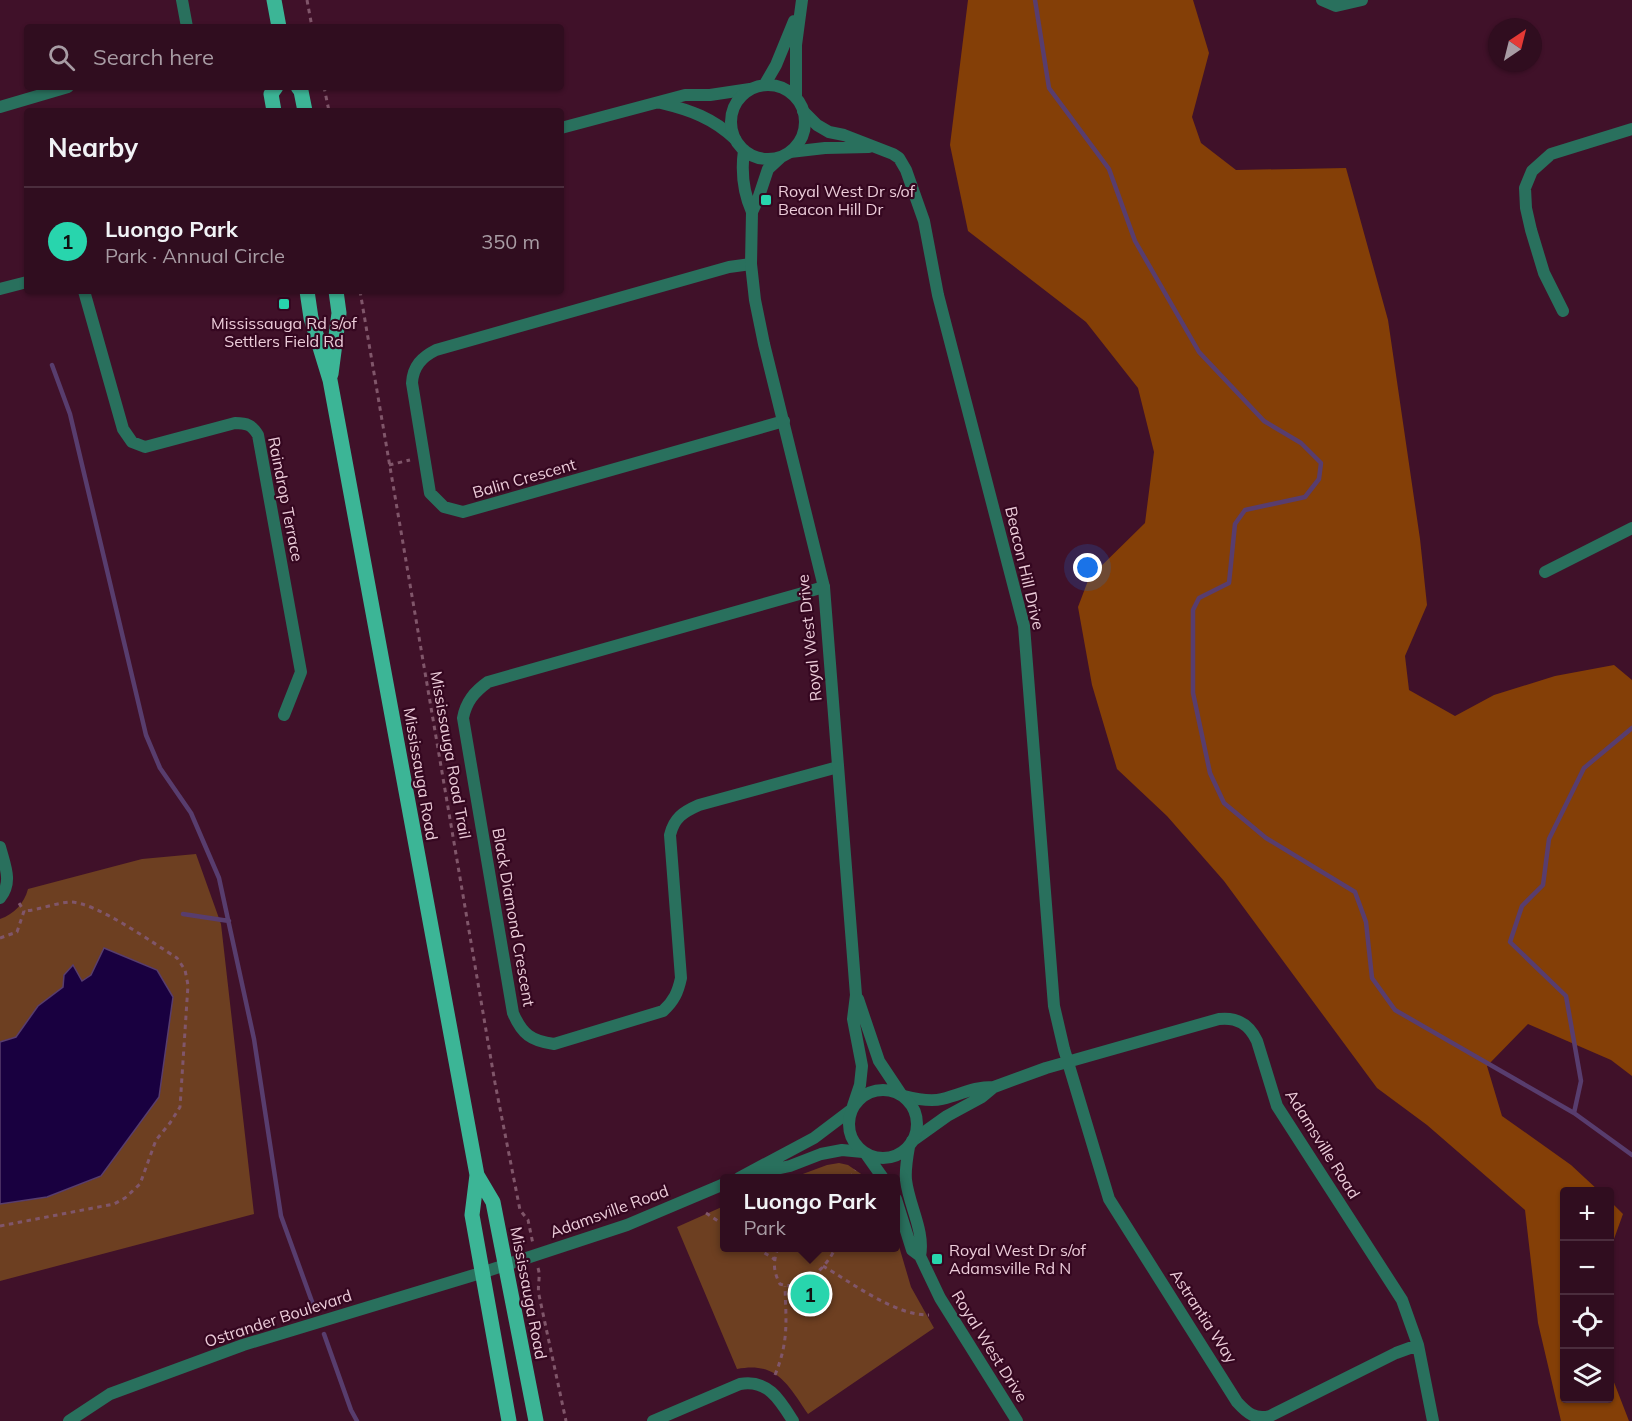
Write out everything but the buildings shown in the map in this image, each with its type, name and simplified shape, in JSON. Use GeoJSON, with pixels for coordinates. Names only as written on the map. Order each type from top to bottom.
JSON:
{"type":"FeatureCollection","features":[{"type":"Feature","properties":{"kind":"main road"},"geometry":{"type":"LineString","coordinates":[[274,0],[278,24]]}},
{"type":"Feature","properties":{"kind":"main road"},"geometry":{"type":"LineString","coordinates":[[273,108],[271,94],[274,90]]}},
{"type":"Feature","properties":{"kind":"main road"},"geometry":{"type":"LineString","coordinates":[[300,90],[304,108]]}},
{"type":"Feature","properties":{"kind":"main road","name":"Mississauga Road"},"geometry":{"type":"LineString","coordinates":[[307,294],[311,318],[330,380],[477,1175],[472,1215],[509,1421]]}},
{"type":"Feature","properties":{"kind":"main road","name":"Mississauga Road"},"geometry":{"type":"LineString","coordinates":[[330,380],[339,313],[336,294]]}},
{"type":"Feature","properties":{"kind":"main road","name":"Mississauga Road"},"geometry":{"type":"LineString","coordinates":[[477,1175],[493,1202],[536,1421]]}},
{"type":"Feature","properties":{"kind":"street"},"geometry":{"type":"LineString","coordinates":[[182,0],[186,24]]}},
{"type":"Feature","properties":{"kind":"street"},"geometry":{"type":"LineString","coordinates":[[765,84],[776,65],[802,0]]}},
{"type":"Feature","properties":{"kind":"street"},"geometry":{"type":"LineString","coordinates":[[796,97],[796,45],[802,0]]}},
{"type":"Feature","properties":{"kind":"street"},"geometry":{"type":"LineString","coordinates":[[1322,0],[1336,6],[1362,0]]}},
{"type":"Feature","properties":{"kind":"street"},"geometry":{"type":"LineString","coordinates":[[564,127],[657,102],[685,95],[710,95],[765,84],[777,85],[796,97],[803,111],[805,122],[803,134],[798,143],[785,154],[761,158],[744,150],[722,126],[683,108],[657,102]]}},
{"type":"Feature","properties":{"kind":"street"},"geometry":{"type":"LineString","coordinates":[[735,139],[731,128],[734,105],[750,88]]}},
{"type":"Feature","properties":{"kind":"street"},"geometry":{"type":"LineString","coordinates":[[0,107],[59,90]]}},
{"type":"Feature","properties":{"kind":"street","name":"Beacon Hill Drive"},"geometry":{"type":"LineString","coordinates":[[803,111],[817,125],[829,132],[844,135],[899,158],[906,170],[924,221],[938,295],[1024,627],[1052,984],[1058,1028],[1068,1062]]}},
{"type":"Feature","properties":{"kind":"street"},"geometry":{"type":"LineString","coordinates":[[1563,311],[1544,273],[1526,208],[1525,188],[1532,171],[1551,154],[1632,129]]}},
{"type":"Feature","properties":{"kind":"street","name":"Beacon Hill Drive"},"geometry":{"type":"LineString","coordinates":[[785,154],[825,148],[872,147]]}},
{"type":"Feature","properties":{"kind":"street","name":"Royal West Drive"},"geometry":{"type":"LineString","coordinates":[[744,150],[742,162],[744,195],[752,212]]}},
{"type":"Feature","properties":{"kind":"street","name":"Royal West Drive"},"geometry":{"type":"LineString","coordinates":[[785,154],[768,169],[752,212],[751,264],[755,300],[764,344],[824,587],[856,995],[853,1019],[862,1066],[860,1085],[852,1108]]}},
{"type":"Feature","properties":{"kind":"street","name":"Balin Crescent"},"geometry":{"type":"LineString","coordinates":[[751,264],[729,267],[436,350],[426,355],[415,369],[412,383],[430,493],[444,507],[463,513],[784,421]]}},
{"type":"Feature","properties":{"kind":"street"},"geometry":{"type":"LineString","coordinates":[[0,290],[24,283]]}},
{"type":"Feature","properties":{"kind":"street","name":"Raindrop Terrace"},"geometry":{"type":"LineString","coordinates":[[85,294],[123,429],[132,442],[145,447],[235,423],[246,423],[258,435],[301,672],[284,716]]}},
{"type":"Feature","properties":{"kind":"street"},"geometry":{"type":"LineString","coordinates":[[1545,572],[1632,528]]}},
{"type":"Feature","properties":{"kind":"street","name":"Black Diamond Crescent"},"geometry":{"type":"LineString","coordinates":[[824,587],[488,682],[470,698],[463,718],[513,1013],[520,1028],[529,1037],[554,1044],[663,1011],[678,992],[681,978],[670,835],[673,823],[679,815],[699,805],[838,766]]}},
{"type":"Feature","properties":{"kind":"street"},"geometry":{"type":"LineString","coordinates":[[0,848],[8,879],[6,890],[0,898]]}},
{"type":"Feature","properties":{"kind":"street","name":"Royal West Drive"},"geometry":{"type":"LineString","coordinates":[[856,995],[879,1061],[902,1095]]}},
{"type":"Feature","properties":{"kind":"street","name":"Adamsville Road"},"geometry":{"type":"LineString","coordinates":[[902,1095],[926,1101],[941,1100],[976,1087],[994,1087],[1068,1062],[1219,1019],[1239,1020],[1253,1032],[1257,1041],[1277,1107],[1391,1282],[1409,1316],[1418,1345],[1433,1421]]}},
{"type":"Feature","properties":{"kind":"street","name":"Astrantia Way"},"geometry":{"type":"LineString","coordinates":[[1068,1062],[1109,1199],[1237,1402],[1252,1416],[1262,1418],[1270,1416],[1396,1353],[1418,1345]]}},
{"type":"Feature","properties":{"kind":"street","name":"Adamsville Road"},"geometry":{"type":"LineString","coordinates":[[911,1144],[947,1116],[982,1097],[994,1087]]}},
{"type":"Feature","properties":{"kind":"street"},"geometry":{"type":"LineString","coordinates":[[748,1174],[814,1138],[869,1092],[880,1089],[891,1090],[902,1095],[914,1109],[917,1128],[911,1144],[902,1153],[883,1158],[864,1152],[842,1150],[821,1154],[790,1166],[753,1174]]}},
{"type":"Feature","properties":{"kind":"street"},"geometry":{"type":"LineString","coordinates":[[852,1108],[848,1127],[851,1137],[879,1174]]}},
{"type":"Feature","properties":{"kind":"street","name":"Royal West Drive"},"geometry":{"type":"LineString","coordinates":[[911,1144],[905,1168],[906,1182],[923,1244],[920,1256]]}},
{"type":"Feature","properties":{"kind":"street","name":"Adamsville Road"},"geometry":{"type":"LineString","coordinates":[[504,1266],[627,1225],[720,1186]]}},
{"type":"Feature","properties":{"kind":"street","name":"Royal West Drive"},"geometry":{"type":"LineString","coordinates":[[900,1212],[912,1250],[920,1256],[940,1298],[1017,1421]]}},
{"type":"Feature","properties":{"kind":"street","name":"Ostrander Boulevard"},"geometry":{"type":"LineString","coordinates":[[76,1419],[110,1394],[243,1345],[504,1266]]}},
{"type":"Feature","properties":{"kind":"street"},"geometry":{"type":"LineString","coordinates":[[653,1421],[749,1382],[758,1383],[775,1393],[793,1421]]}},
{"type":"Feature","properties":{"kind":"path"},"geometry":{"type":"LineString","coordinates":[[307,0],[311,24]]}},
{"type":"Feature","properties":{"kind":"path"},"geometry":{"type":"LineString","coordinates":[[325,90],[328,108]]}},
{"type":"Feature","properties":{"kind":"path","name":"Mississauga Road Trail"},"geometry":{"type":"LineString","coordinates":[[360,294],[495,1083],[520,1210],[528,1220]]}},
{"type":"Feature","properties":{"kind":"path"},"geometry":{"type":"LineString","coordinates":[[389,465],[411,460]]}},
{"type":"Feature","properties":{"kind":"path"},"geometry":{"type":"LineString","coordinates":[[0,1226],[114,1204],[125,1198],[140,1184],[156,1140],[176,1115],[182,1099],[188,985],[185,970],[177,958],[87,906],[70,902],[24,911]]}},
{"type":"Feature","properties":{"kind":"path"},"geometry":{"type":"LineString","coordinates":[[19,903],[24,911]]}},
{"type":"Feature","properties":{"kind":"path"},"geometry":{"type":"LineString","coordinates":[[0,938],[17,932],[24,911]]}},
{"type":"Feature","properties":{"kind":"path"},"geometry":{"type":"LineString","coordinates":[[853,1174],[855,1170]]}},
{"type":"Feature","properties":{"kind":"path"},"geometry":{"type":"LineString","coordinates":[[706,1213],[720,1222]]}},
{"type":"Feature","properties":{"kind":"path"},"geometry":{"type":"LineString","coordinates":[[763,1252],[774,1259]]}},
{"type":"Feature","properties":{"kind":"path"},"geometry":{"type":"LineString","coordinates":[[777,1252],[774,1259],[776,1276],[780,1284],[785,1286],[800,1283],[813,1276],[833,1252]]}},
{"type":"Feature","properties":{"kind":"path"},"geometry":{"type":"LineString","coordinates":[[823,1266],[897,1308],[917,1316],[929,1315]]}},
{"type":"Feature","properties":{"kind":"path"},"geometry":{"type":"LineString","coordinates":[[540,1276],[538,1295],[566,1421]]}},
{"type":"Feature","properties":{"kind":"path"},"geometry":{"type":"LineString","coordinates":[[775,1375],[787,1334],[785,1286]]}},
{"type":"Feature","properties":{"kind":"shaded area"},"geometry":{"type":"Polygon","coordinates":[[[968,0],[1193,0],[1209,53],[1192,117],[1201,143],[1236,170],[1346,168],[1388,320],[1420,539],[1427,605],[1405,656],[1409,690],[1455,716],[1494,695],[1555,676],[1614,665],[1632,680],[1632,1076],[1611,1060],[1528,1024],[1487,1066],[1502,1116],[1571,1165],[1595,1187],[1560,1187],[1560,1403],[1614,1403],[1614,1382],[1629,1421],[1561,1421],[1538,1323],[1525,1210],[1427,1125],[1377,1088],[1224,881],[1167,816],[1117,769],[1092,685],[1078,607],[1089,578],[1145,523],[1154,452],[1138,388],[1086,322],[968,231],[950,145],[968,0]]]}},
{"type":"Feature","properties":{"kind":"shaded area"},"geometry":{"type":"Polygon","coordinates":[[[196,854],[221,924],[254,1214],[0,1281],[0,919],[18,908],[28,889],[142,859],[196,854]]]}},
{"type":"Feature","properties":{"kind":"shaded area"},"geometry":{"type":"Polygon","coordinates":[[[104,948],[157,970],[173,997],[159,1097],[101,1176],[47,1197],[0,1204],[0,1042],[16,1037],[38,1006],[63,987],[64,975],[73,965],[82,981],[91,975],[104,948]]]}},
{"type":"Feature","properties":{"kind":"shaded area"},"geometry":{"type":"Polygon","coordinates":[[[839,1163],[848,1165],[861,1174],[803,1174],[839,1163]]]}},
{"type":"Feature","properties":{"kind":"shaded area"},"geometry":{"type":"Polygon","coordinates":[[[1614,1205],[1623,1214],[1614,1239],[1614,1205]]]}},
{"type":"Feature","properties":{"kind":"shaded area"},"geometry":{"type":"Polygon","coordinates":[[[720,1208],[720,1252],[900,1252],[900,1250],[911,1287],[934,1328],[808,1414],[787,1385],[772,1372],[751,1367],[737,1369],[677,1227],[720,1208]]]}},
{"type":"Feature","properties":{"kind":"waterway"},"geometry":{"type":"LineString","coordinates":[[1035,0],[1049,88],[1109,169],[1135,241],[1199,352],[1264,421],[1301,443],[1321,463],[1319,479],[1305,497],[1245,510],[1235,524],[1229,583],[1199,598],[1193,610],[1193,693],[1210,773],[1224,803],[1266,838],[1355,892],[1366,922],[1372,978],[1395,1010],[1574,1113],[1632,1155]]}},
{"type":"Feature","properties":{"kind":"waterway"},"geometry":{"type":"LineString","coordinates":[[52,365],[70,414],[146,735],[160,768],[191,813],[219,878],[254,1039],[281,1216],[315,1310]]}},
{"type":"Feature","properties":{"kind":"waterway"},"geometry":{"type":"LineString","coordinates":[[1574,1113],[1581,1081],[1566,996],[1510,942],[1522,906],[1543,885],[1549,839],[1584,768],[1632,728]]}},
{"type":"Feature","properties":{"kind":"waterway"},"geometry":{"type":"LineString","coordinates":[[183,914],[229,921]]}},
{"type":"Feature","properties":{"kind":"waterway"},"geometry":{"type":"LineString","coordinates":[[324,1334],[357,1421]]}},
{"type":"Feature","properties":{"kind":"place","name":"Royal West Dr s/of Beacon Hill Dr"},"geometry":{"type":"Point","coordinates":[766,200]}},
{"type":"Feature","properties":{"kind":"place","name":"Mississauga Rd s/of Settlers Field Rd"},"geometry":{"type":"Point","coordinates":[284,304]}},
{"type":"Feature","properties":{"kind":"place","name":"Royal West Dr s/of Adamsville Rd N"},"geometry":{"type":"Point","coordinates":[937,1259]}},
{"type":"Feature","properties":{"kind":"place","name":"Luongo Park"},"geometry":{"type":"Point","coordinates":[810,1294]}}]}
